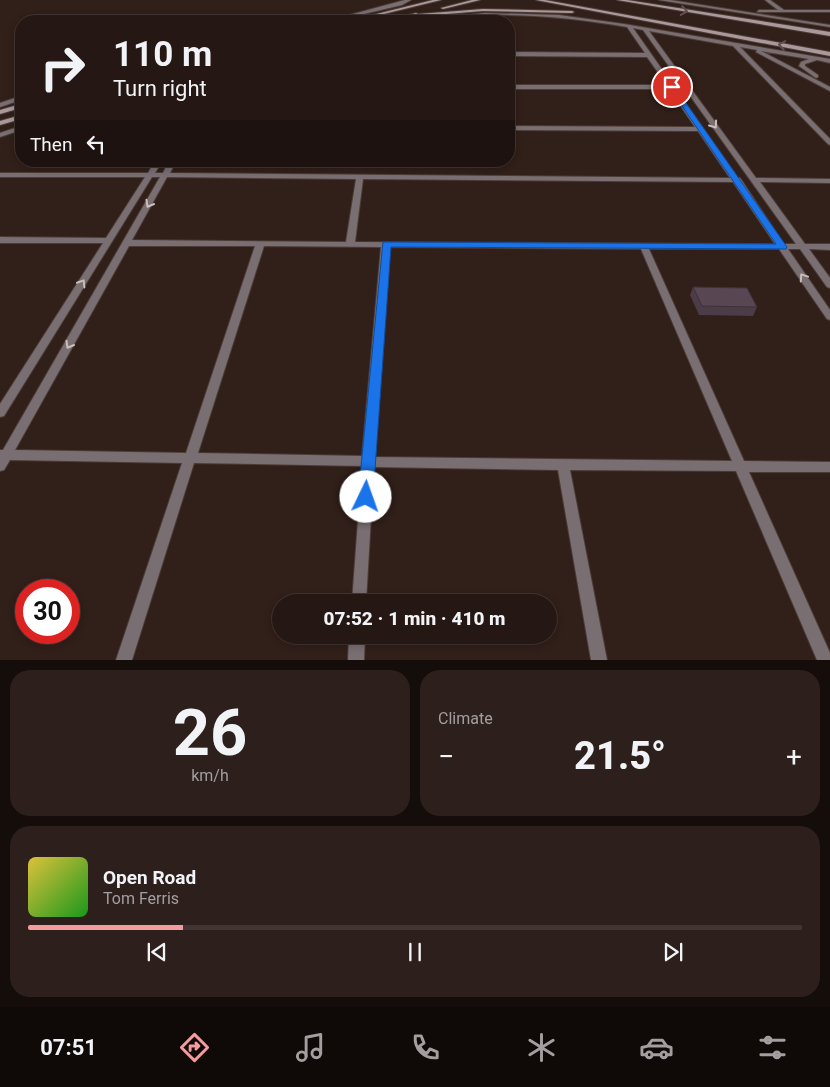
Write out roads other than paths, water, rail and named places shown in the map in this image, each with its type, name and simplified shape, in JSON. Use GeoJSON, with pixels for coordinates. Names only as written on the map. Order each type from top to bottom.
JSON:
{"type":"FeatureCollection","features":[{"type":"Feature","properties":{"kind":"main road"},"geometry":{"type":"LineString","coordinates":[[412,6],[422,0]]}},
{"type":"Feature","properties":{"kind":"main road"},"geometry":{"type":"LineString","coordinates":[[375,15],[439,0]]}},
{"type":"Feature","properties":{"kind":"main road"},"geometry":{"type":"LineString","coordinates":[[415,15],[478,0]]}},
{"type":"Feature","properties":{"kind":"main road"},"geometry":{"type":"LineString","coordinates":[[538,0],[830,54]]}},
{"type":"Feature","properties":{"kind":"main road"},"geometry":{"type":"LineString","coordinates":[[619,0],[830,34]]}},
{"type":"Feature","properties":{"kind":"main road"},"geometry":{"type":"LineString","coordinates":[[631,0],[643,4]]}},
{"type":"Feature","properties":{"kind":"main road"},"geometry":{"type":"LineString","coordinates":[[428,15],[510,10],[613,14]]}},
{"type":"Feature","properties":{"kind":"main road"},"geometry":{"type":"LineString","coordinates":[[0,112],[15,108]]}},
{"type":"Feature","properties":{"kind":"main road"},"geometry":{"type":"LineString","coordinates":[[0,123],[15,119]]}},
{"type":"Feature","properties":{"kind":"street"},"geometry":{"type":"LineString","coordinates":[[354,15],[409,0]]}},
{"type":"Feature","properties":{"kind":"street"},"geometry":{"type":"LineString","coordinates":[[661,0],[830,26]]}},
{"type":"Feature","properties":{"kind":"street"},"geometry":{"type":"LineString","coordinates":[[767,0],[782,10]]}},
{"type":"Feature","properties":{"kind":"street"},"geometry":{"type":"LineString","coordinates":[[733,12],[830,11]]}},
{"type":"Feature","properties":{"kind":"street"},"geometry":{"type":"LineString","coordinates":[[476,15],[524,14],[568,17],[830,61]]}},
{"type":"Feature","properties":{"kind":"street"},"geometry":{"type":"LineString","coordinates":[[629,26],[830,317]]}},
{"type":"Feature","properties":{"kind":"street"},"geometry":{"type":"LineString","coordinates":[[645,29],[830,285]]}},
{"type":"Feature","properties":{"kind":"street"},"geometry":{"type":"LineString","coordinates":[[734,44],[830,142]]}},
{"type":"Feature","properties":{"kind":"street"},"geometry":{"type":"LineString","coordinates":[[751,47],[830,89]]}},
{"type":"Feature","properties":{"kind":"street"},"geometry":{"type":"LineString","coordinates":[[515,54],[650,55]]}},
{"type":"Feature","properties":{"kind":"street"},"geometry":{"type":"LineString","coordinates":[[819,59],[809,60],[803,63],[802,66],[830,83]]}},
{"type":"Feature","properties":{"kind":"street"},"geometry":{"type":"LineString","coordinates":[[515,87],[672,87]]}},
{"type":"Feature","properties":{"kind":"street"},"geometry":{"type":"LineString","coordinates":[[0,105],[15,100]]}},
{"type":"Feature","properties":{"kind":"street"},"geometry":{"type":"LineString","coordinates":[[515,128],[701,129]]}},
{"type":"Feature","properties":{"kind":"street"},"geometry":{"type":"LineString","coordinates":[[0,135],[15,130]]}},
{"type":"Feature","properties":{"kind":"street"},"geometry":{"type":"LineString","coordinates":[[0,413],[155,167]]}},
{"type":"Feature","properties":{"kind":"street"},"geometry":{"type":"LineString","coordinates":[[0,466],[3,455],[170,167]]}},
{"type":"Feature","properties":{"kind":"street"},"geometry":{"type":"LineString","coordinates":[[0,175],[737,180]]}},
{"type":"Feature","properties":{"kind":"street"},"geometry":{"type":"LineString","coordinates":[[350,244],[360,177]]}},
{"type":"Feature","properties":{"kind":"street"},"geometry":{"type":"LineString","coordinates":[[753,180],[830,181]]}},
{"type":"Feature","properties":{"kind":"street"},"geometry":{"type":"LineString","coordinates":[[0,240],[109,241]]}},
{"type":"Feature","properties":{"kind":"street"},"geometry":{"type":"LineString","coordinates":[[127,244],[830,247]]}},
{"type":"Feature","properties":{"kind":"street"},"geometry":{"type":"LineString","coordinates":[[124,660],[260,244]]}},
{"type":"Feature","properties":{"kind":"street"},"geometry":{"type":"LineString","coordinates":[[360,594],[386,244]]}},
{"type":"Feature","properties":{"kind":"street"},"geometry":{"type":"LineString","coordinates":[[644,246],[826,660]]}},
{"type":"Feature","properties":{"kind":"street"},"geometry":{"type":"LineString","coordinates":[[3,455],[563,465],[830,467]]}},
{"type":"Feature","properties":{"kind":"street"},"geometry":{"type":"LineString","coordinates":[[563,465],[599,660]]}},
{"type":"Feature","properties":{"kind":"street"},"geometry":{"type":"LineString","coordinates":[[356,660],[357,644]]}}]}
